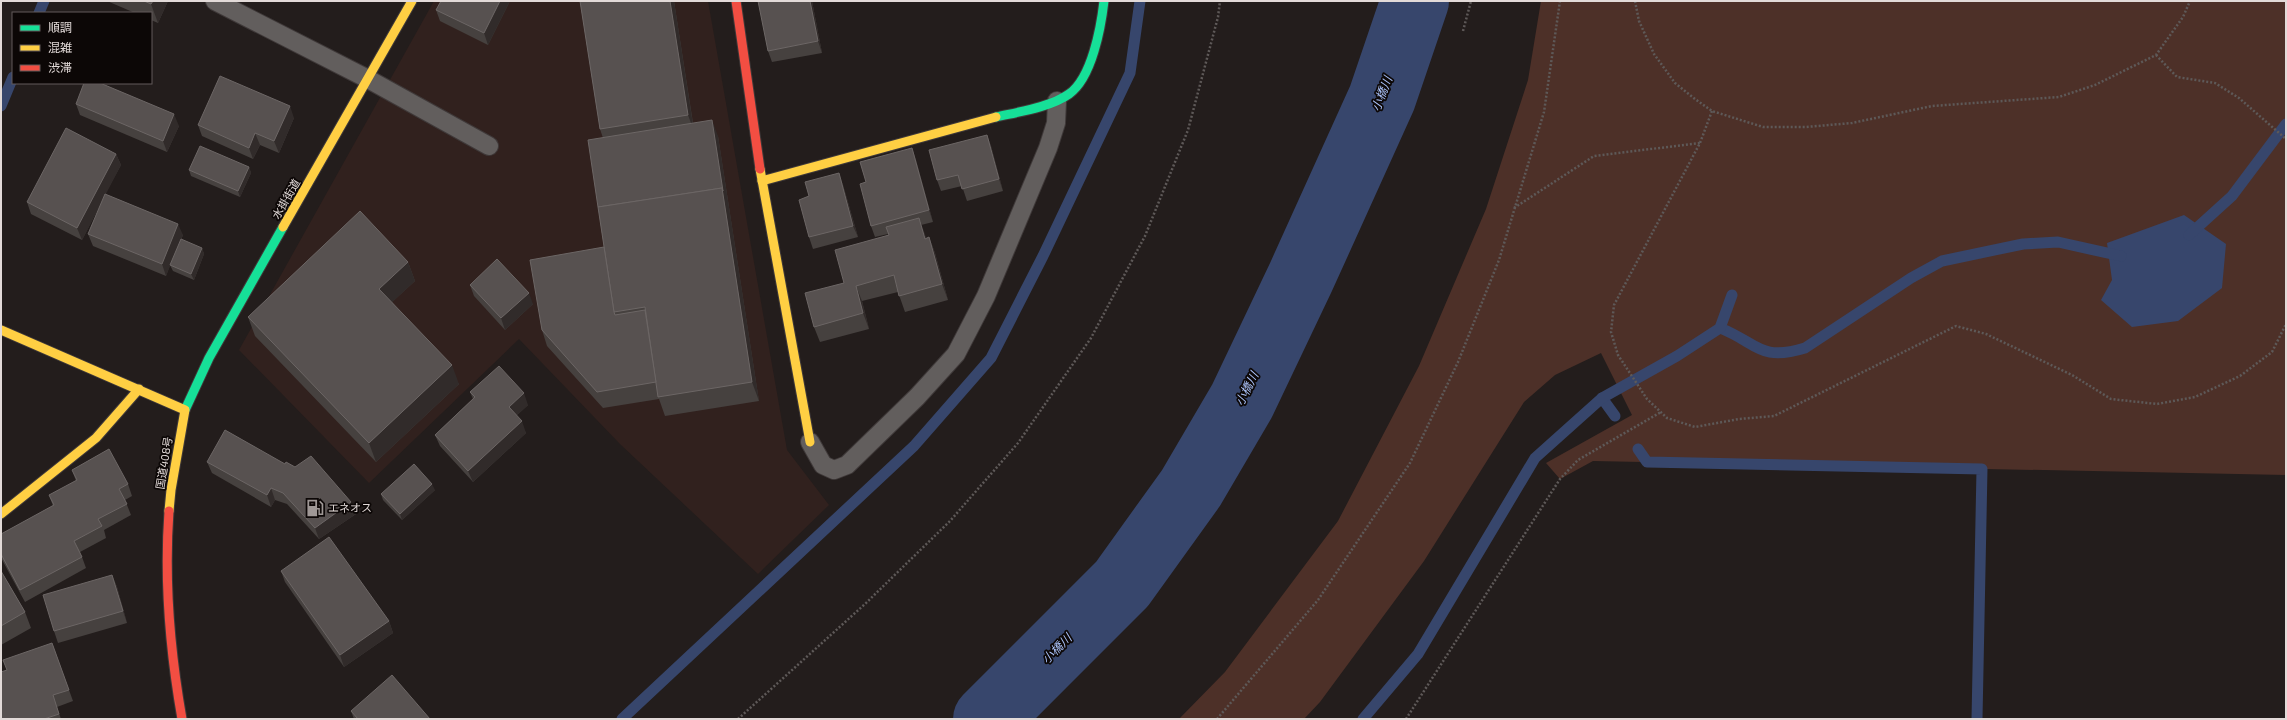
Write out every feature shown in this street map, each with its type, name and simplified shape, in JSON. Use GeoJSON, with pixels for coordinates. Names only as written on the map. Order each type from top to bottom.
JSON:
{"type":"FeatureCollection","features":[{"type":"Feature","properties":{"kind":"main road","name":"水掛街道"},"geometry":{"type":"LineString","coordinates":[[185,410],[209,358],[412,1]]}},
{"type":"Feature","properties":{"kind":"main road"},"geometry":{"type":"LineString","coordinates":[[736,1],[762,181],[810,442]]}},
{"type":"Feature","properties":{"kind":"main road"},"geometry":{"type":"LineString","coordinates":[[762,181],[1057,101],[1072,93],[1080,80],[1093,51],[1102,16],[1104,1]]}},
{"type":"Feature","properties":{"kind":"main road"},"geometry":{"type":"LineString","coordinates":[[1,330],[185,410]]}},
{"type":"Feature","properties":{"kind":"main road"},"geometry":{"type":"LineString","coordinates":[[1,514],[96,438],[139,389]]}},
{"type":"Feature","properties":{"kind":"main road","name":"国道408号"},"geometry":{"type":"LineString","coordinates":[[182,719],[174,674],[169,617],[169,517],[171,490],[185,410]]}},
{"type":"Feature","properties":{"kind":"lane"},"geometry":{"type":"LineString","coordinates":[[215,1],[368,79],[489,146]]}},
{"type":"Feature","properties":{"kind":"lane"},"geometry":{"type":"LineString","coordinates":[[810,442],[823,465],[834,470],[846,465],[917,397],[956,354],[986,296],[1048,148],[1056,123],[1057,101]]}},
{"type":"Feature","properties":{"kind":"path"},"geometry":{"type":"LineString","coordinates":[[738,719],[865,604],[950,521],[1018,443],[1090,338],[1145,236],[1188,130],[1218,18],[1220,1]]}},
{"type":"Feature","properties":{"kind":"path"},"geometry":{"type":"LineString","coordinates":[[1463,31],[1471,1]]}},
{"type":"Feature","properties":{"kind":"path"},"geometry":{"type":"LineString","coordinates":[[1216,719],[1318,600],[1410,463],[1458,362],[1499,260],[1544,112],[1560,1]]}},
{"type":"Feature","properties":{"kind":"path"},"geometry":{"type":"LineString","coordinates":[[1635,1],[1639,21],[1654,54],[1675,83],[1712,111],[1763,127],[1806,127],[1852,123],[1932,106],[2059,97],[2095,85],[2156,55],[2183,17],[2190,1]]}},
{"type":"Feature","properties":{"kind":"path"},"geometry":{"type":"LineString","coordinates":[[2156,55],[2177,77],[2215,83],[2238,98],[2286,139]]}},
{"type":"Feature","properties":{"kind":"path"},"geometry":{"type":"LineString","coordinates":[[1712,111],[1700,143],[1614,305],[1611,332],[1618,355],[1647,399],[1667,418],[1695,427],[1739,419],[1774,416],[1956,326],[1986,334],[2072,375],[2111,399],[2157,404],[2195,397],[2240,376],[2272,352],[2286,324]]}},
{"type":"Feature","properties":{"kind":"path"},"geometry":{"type":"LineString","coordinates":[[1514,209],[1594,156],[1700,143]]}},
{"type":"Feature","properties":{"kind":"path"},"geometry":{"type":"LineString","coordinates":[[1406,719],[1560,479],[1578,460],[1661,412]]}},
{"type":"Feature","properties":{"kind":"shaded area"},"geometry":{"type":"Polygon","coordinates":[[[434,1],[708,1],[787,450],[829,505],[758,574],[620,444],[519,339],[369,483],[239,350],[434,1]]]}},
{"type":"Feature","properties":{"kind":"shaded area"},"geometry":{"type":"Polygon","coordinates":[[[1541,1],[2286,1],[2286,475],[1593,461],[1560,479],[1546,463],[1632,415],[1601,353],[1555,375],[1524,402],[1424,561],[1320,702],[1304,719],[1179,719],[1225,672],[1338,521],[1419,366],[1486,209],[1528,80],[1541,1]]]}},
{"type":"Feature","properties":{"kind":"water"},"geometry":{"type":"Polygon","coordinates":[[[2184,215],[2226,244],[2222,288],[2178,321],[2132,327],[2101,300],[2112,280],[2107,243],[2184,215]]]}},
{"type":"Feature","properties":{"kind":"building"},"geometry":{"type":"Polygon","coordinates":[[[144,1],[153,1],[151,4],[144,1]]]}},
{"type":"Feature","properties":{"kind":"building"},"geometry":{"type":"Polygon","coordinates":[[[441,1],[500,1],[484,33],[436,10],[441,1]]]}},
{"type":"Feature","properties":{"kind":"building"},"geometry":{"type":"Polygon","coordinates":[[[580,1],[670,1],[688,115],[600,129],[580,1]]]}},
{"type":"Feature","properties":{"kind":"building"},"geometry":{"type":"Polygon","coordinates":[[[758,1],[810,1],[818,41],[768,51],[758,1]]]}},
{"type":"Feature","properties":{"kind":"building"},"geometry":{"type":"Polygon","coordinates":[[[220,76],[290,106],[274,141],[255,133],[249,148],[198,125],[220,76]]]}},
{"type":"Feature","properties":{"kind":"building"},"geometry":{"type":"Polygon","coordinates":[[[84,84],[102,84],[174,114],[163,141],[76,104],[84,84]]]}},
{"type":"Feature","properties":{"kind":"building"},"geometry":{"type":"Polygon","coordinates":[[[712,120],[723,191],[722,188],[598,207],[588,140],[712,120]]]}},
{"type":"Feature","properties":{"kind":"building"},"geometry":{"type":"Polygon","coordinates":[[[66,128],[116,154],[77,228],[27,202],[66,128]]]}},
{"type":"Feature","properties":{"kind":"building"},"geometry":{"type":"Polygon","coordinates":[[[987,135],[999,179],[962,189],[958,175],[937,180],[929,150],[987,135]]]}},
{"type":"Feature","properties":{"kind":"building"},"geometry":{"type":"Polygon","coordinates":[[[200,146],[249,167],[238,191],[189,170],[200,146]]]}},
{"type":"Feature","properties":{"kind":"building"},"geometry":{"type":"Polygon","coordinates":[[[912,148],[929,210],[871,226],[860,184],[866,182],[860,162],[912,148]]]}},
{"type":"Feature","properties":{"kind":"building"},"geometry":{"type":"Polygon","coordinates":[[[839,173],[853,226],[809,237],[799,200],[809,196],[805,182],[839,173]]]}},
{"type":"Feature","properties":{"kind":"building"},"geometry":{"type":"Polygon","coordinates":[[[722,188],[752,382],[658,397],[645,307],[614,312],[598,207],[722,188]]]}},
{"type":"Feature","properties":{"kind":"building"},"geometry":{"type":"Polygon","coordinates":[[[105,194],[178,224],[162,264],[88,234],[105,194]]]}},
{"type":"Feature","properties":{"kind":"building"},"geometry":{"type":"Polygon","coordinates":[[[360,211],[408,262],[379,289],[452,365],[369,443],[248,317],[360,211]]]}},
{"type":"Feature","properties":{"kind":"building"},"geometry":{"type":"Polygon","coordinates":[[[919,218],[925,239],[929,237],[942,284],[899,296],[894,275],[856,286],[863,313],[814,327],[805,293],[844,283],[835,250],[889,235],[886,227],[919,218]]]}},
{"type":"Feature","properties":{"kind":"building"},"geometry":{"type":"Polygon","coordinates":[[[181,239],[202,248],[191,274],[170,265],[181,239]]]}},
{"type":"Feature","properties":{"kind":"building"},"geometry":{"type":"Polygon","coordinates":[[[604,247],[615,315],[645,310],[656,382],[597,392],[542,330],[530,260],[604,247]]]}},
{"type":"Feature","properties":{"kind":"building"},"geometry":{"type":"Polygon","coordinates":[[[497,259],[529,293],[501,318],[470,285],[497,259]]]}},
{"type":"Feature","properties":{"kind":"building"},"geometry":{"type":"Polygon","coordinates":[[[499,366],[524,393],[509,407],[522,421],[468,471],[435,435],[475,397],[470,392],[499,366]]]}},
{"type":"Feature","properties":{"kind":"building"},"geometry":{"type":"Polygon","coordinates":[[[225,430],[285,464],[286,462],[295,467],[311,456],[351,502],[315,528],[283,493],[271,488],[267,495],[207,462],[225,430]]]}},
{"type":"Feature","properties":{"kind":"building"},"geometry":{"type":"Polygon","coordinates":[[[109,449],[128,484],[119,489],[127,504],[98,519],[102,526],[74,541],[82,557],[20,590],[1,554],[1,534],[54,505],[49,495],[77,480],[72,470],[109,449]]]}},
{"type":"Feature","properties":{"kind":"building"},"geometry":{"type":"Polygon","coordinates":[[[414,464],[432,484],[400,514],[381,494],[414,464]]]}},
{"type":"Feature","properties":{"kind":"building"},"geometry":{"type":"Polygon","coordinates":[[[329,537],[389,621],[340,655],[281,571],[329,537]]]}},
{"type":"Feature","properties":{"kind":"building"},"geometry":{"type":"Polygon","coordinates":[[[1,571],[25,612],[1,626],[1,571]]]}},
{"type":"Feature","properties":{"kind":"building"},"geometry":{"type":"Polygon","coordinates":[[[112,575],[123,611],[54,631],[43,595],[112,575]]]}},
{"type":"Feature","properties":{"kind":"building"},"geometry":{"type":"Polygon","coordinates":[[[52,643],[69,690],[53,695],[59,714],[44,719],[1,719],[1,672],[7,670],[3,660],[52,643]]]}},
{"type":"Feature","properties":{"kind":"building"},"geometry":{"type":"Polygon","coordinates":[[[392,675],[430,719],[358,719],[351,711],[392,675]]]}},
{"type":"Feature","properties":{"kind":"waterway"},"geometry":{"type":"LineString","coordinates":[[39,12],[44,1]]}},
{"type":"Feature","properties":{"kind":"waterway"},"geometry":{"type":"LineString","coordinates":[[622,719],[914,446],[991,358],[1043,256],[1130,73],[1140,1]]}},
{"type":"Feature","properties":{"kind":"waterway","name":"小橋川"},"geometry":{"type":"LineString","coordinates":[[987,719],[1122,584],[1191,488],[1242,401],[1301,277],[1382,98],[1415,1]]}},
{"type":"Feature","properties":{"kind":"waterway"},"geometry":{"type":"LineString","coordinates":[[1,106],[12,79]]}},
{"type":"Feature","properties":{"kind":"waterway"},"geometry":{"type":"LineString","coordinates":[[2189,235],[2232,196],[2286,124]]}},
{"type":"Feature","properties":{"kind":"waterway"},"geometry":{"type":"LineString","coordinates":[[1720,328],[1768,352],[1790,352],[1805,348],[1911,278],[1942,261],[2023,244],[2058,242],[2121,256]]}},
{"type":"Feature","properties":{"kind":"waterway"},"geometry":{"type":"LineString","coordinates":[[1363,719],[1418,654],[1535,458],[1602,398],[1677,356],[1720,328],[1732,295]]}},
{"type":"Feature","properties":{"kind":"waterway"},"geometry":{"type":"LineString","coordinates":[[1602,398],[1615,416]]}},
{"type":"Feature","properties":{"kind":"waterway"},"geometry":{"type":"LineString","coordinates":[[1638,449],[1647,462],[1982,469],[1977,719]]}},
{"type":"Feature","properties":{"kind":"traffic: fast"},"geometry":{"type":"LineString","coordinates":[[996,117],[1034,108],[1062,99],[1077,86],[1084,76],[1094,51],[1098,38],[1104,1]]}},
{"type":"Feature","properties":{"kind":"traffic: fast"},"geometry":{"type":"LineString","coordinates":[[185,410],[209,358],[283,227]]}},
{"type":"Feature","properties":{"kind":"traffic: slow"},"geometry":{"type":"LineString","coordinates":[[283,227],[412,1]]}},
{"type":"Feature","properties":{"kind":"traffic: slow"},"geometry":{"type":"LineString","coordinates":[[762,181],[996,117]]}},
{"type":"Feature","properties":{"kind":"traffic: slow"},"geometry":{"type":"LineString","coordinates":[[760,169],[810,442]]}},
{"type":"Feature","properties":{"kind":"traffic: slow"},"geometry":{"type":"LineString","coordinates":[[1,330],[185,410],[171,490],[169,511]]}},
{"type":"Feature","properties":{"kind":"traffic: slow"},"geometry":{"type":"LineString","coordinates":[[1,514],[96,438],[139,389]]}},
{"type":"Feature","properties":{"kind":"traffic: jam"},"geometry":{"type":"LineString","coordinates":[[736,1],[760,169]]}},
{"type":"Feature","properties":{"kind":"traffic: jam"},"geometry":{"type":"LineString","coordinates":[[169,511],[167,563],[169,615],[174,668],[182,719]]}},
{"type":"Feature","properties":{"kind":"place","name":"エネオス"},"geometry":{"type":"Point","coordinates":[315,508]}}]}
